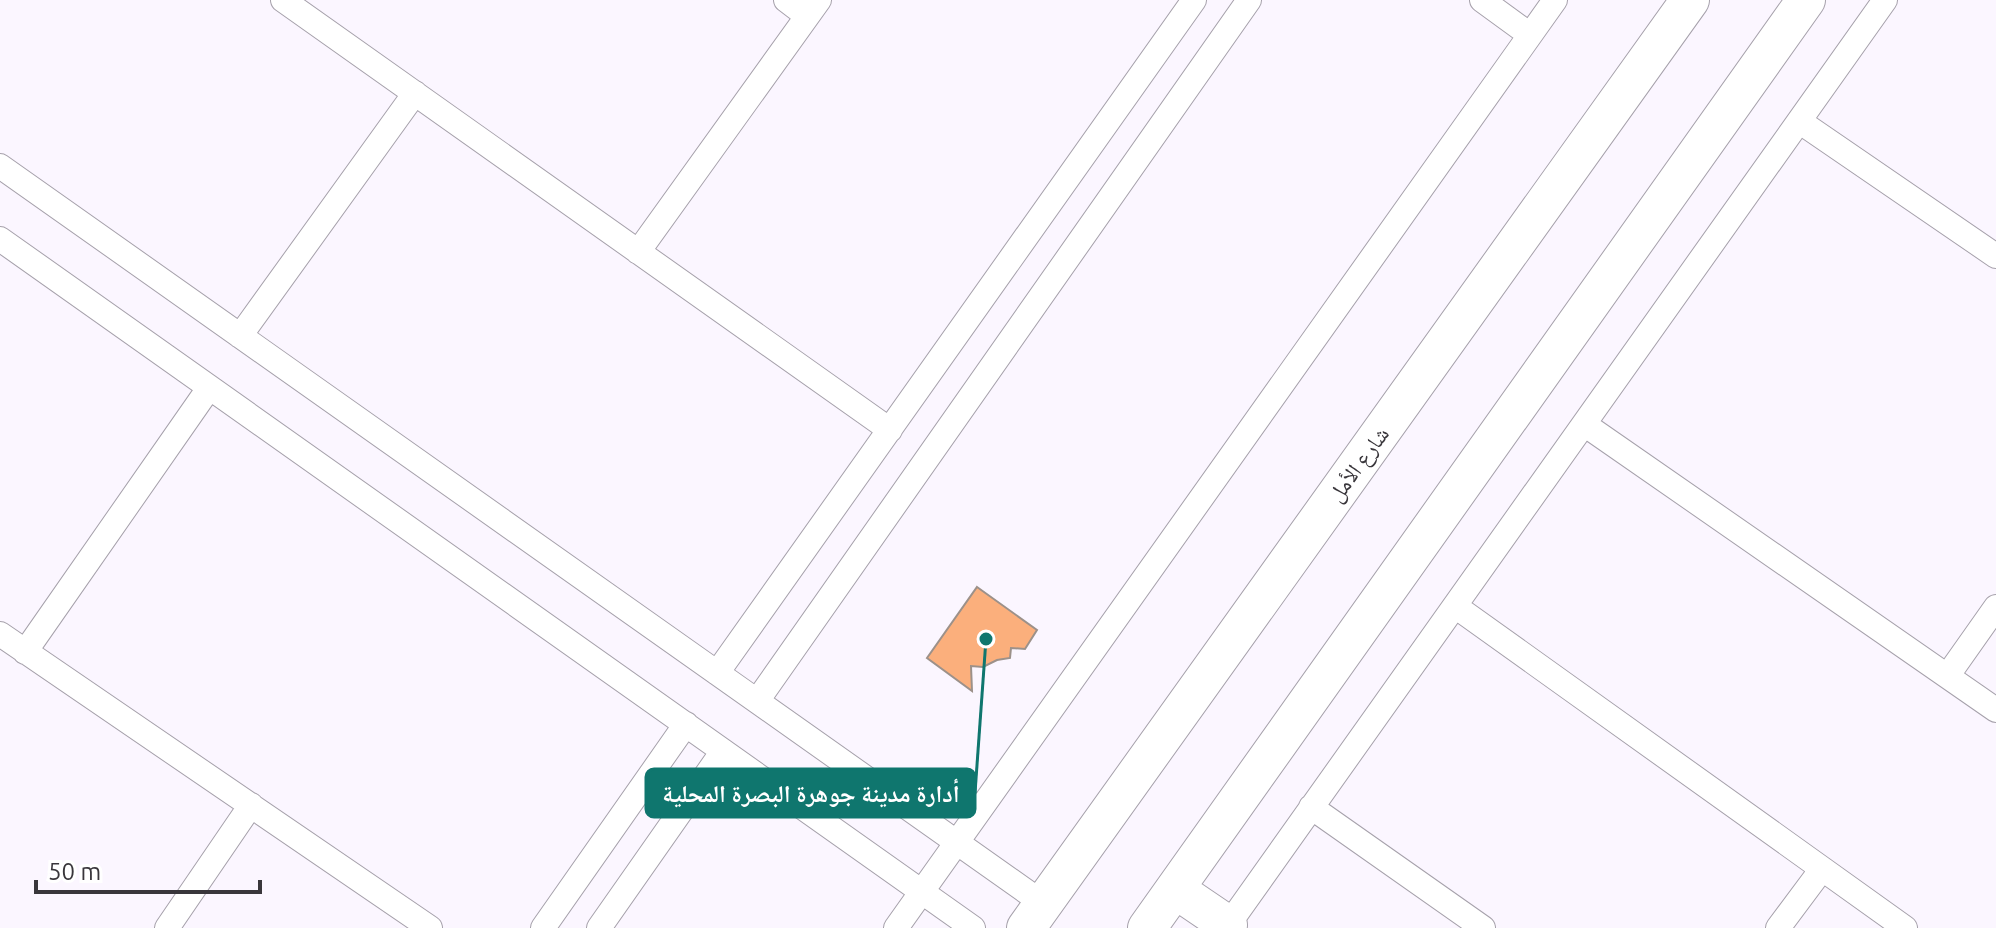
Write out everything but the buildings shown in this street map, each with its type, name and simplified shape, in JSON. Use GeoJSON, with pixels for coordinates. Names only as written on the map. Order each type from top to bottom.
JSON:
{"type":"FeatureCollection","features":[{"type":"Feature","properties":{"kind":"main road","name":"شارع الأمل"},"geometry":{"type":"LineString","coordinates":[[1035,916],[1690,0]]}},
{"type":"Feature","properties":{"kind":"main road"},"geometry":{"type":"LineString","coordinates":[[1147,928],[1806,0]]}},
{"type":"Feature","properties":{"kind":"main road"},"geometry":{"type":"LineString","coordinates":[[1175,889],[1227,926]]}},
{"type":"Feature","properties":{"kind":"street"},"geometry":{"type":"LineString","coordinates":[[283,0],[890,430]]}},
{"type":"Feature","properties":{"kind":"street"},"geometry":{"type":"LineString","coordinates":[[638,252],[813,8],[786,0]]}},
{"type":"Feature","properties":{"kind":"street"},"geometry":{"type":"LineString","coordinates":[[717,673],[1194,0]]}},
{"type":"Feature","properties":{"kind":"street"},"geometry":{"type":"LineString","coordinates":[[757,701],[1249,0]]}},
{"type":"Feature","properties":{"kind":"street"},"geometry":{"type":"LineString","coordinates":[[1482,0],[1530,35]]}},
{"type":"Feature","properties":{"kind":"street"},"geometry":{"type":"LineString","coordinates":[[896,928],[1555,0]]}},
{"type":"Feature","properties":{"kind":"street"},"geometry":{"type":"LineString","coordinates":[[1227,926],[1885,0]]}},
{"type":"Feature","properties":{"kind":"street"},"geometry":{"type":"LineString","coordinates":[[240,336],[415,93]]}},
{"type":"Feature","properties":{"kind":"street"},"geometry":{"type":"LineString","coordinates":[[1799,121],[1996,256]]}},
{"type":"Feature","properties":{"kind":"street"},"geometry":{"type":"LineString","coordinates":[[0,166],[957,842],[1035,916]]}},
{"type":"Feature","properties":{"kind":"street"},"geometry":{"type":"LineString","coordinates":[[0,239],[973,928]]}},
{"type":"Feature","properties":{"kind":"street"},"geometry":{"type":"LineString","coordinates":[[25,652],[209,388]]}},
{"type":"Feature","properties":{"kind":"street"},"geometry":{"type":"LineString","coordinates":[[1584,424],[1996,710]]}},
{"type":"Feature","properties":{"kind":"street"},"geometry":{"type":"LineString","coordinates":[[1455,606],[1905,928]]}},
{"type":"Feature","properties":{"kind":"street"},"geometry":{"type":"LineString","coordinates":[[1948,675],[1996,607]]}},
{"type":"Feature","properties":{"kind":"street"},"geometry":{"type":"LineString","coordinates":[[0,634],[430,928]]}},
{"type":"Feature","properties":{"kind":"street"},"geometry":{"type":"LineString","coordinates":[[543,928],[686,724]]}},
{"type":"Feature","properties":{"kind":"street"},"geometry":{"type":"LineString","coordinates":[[599,928],[723,751]]}},
{"type":"Feature","properties":{"kind":"street"},"geometry":{"type":"LineString","coordinates":[[167,928],[251,805]]}},
{"type":"Feature","properties":{"kind":"street"},"geometry":{"type":"LineString","coordinates":[[1311,807],[1483,928]]}},
{"type":"Feature","properties":{"kind":"street"},"geometry":{"type":"LineString","coordinates":[[1778,928],[1822,869]]}},
{"type":"Feature","properties":{"kind":"place","name":"أدارة مدينة جوهرة البصرة المحلية"},"geometry":{"type":"Point","coordinates":[986,639]}}]}
